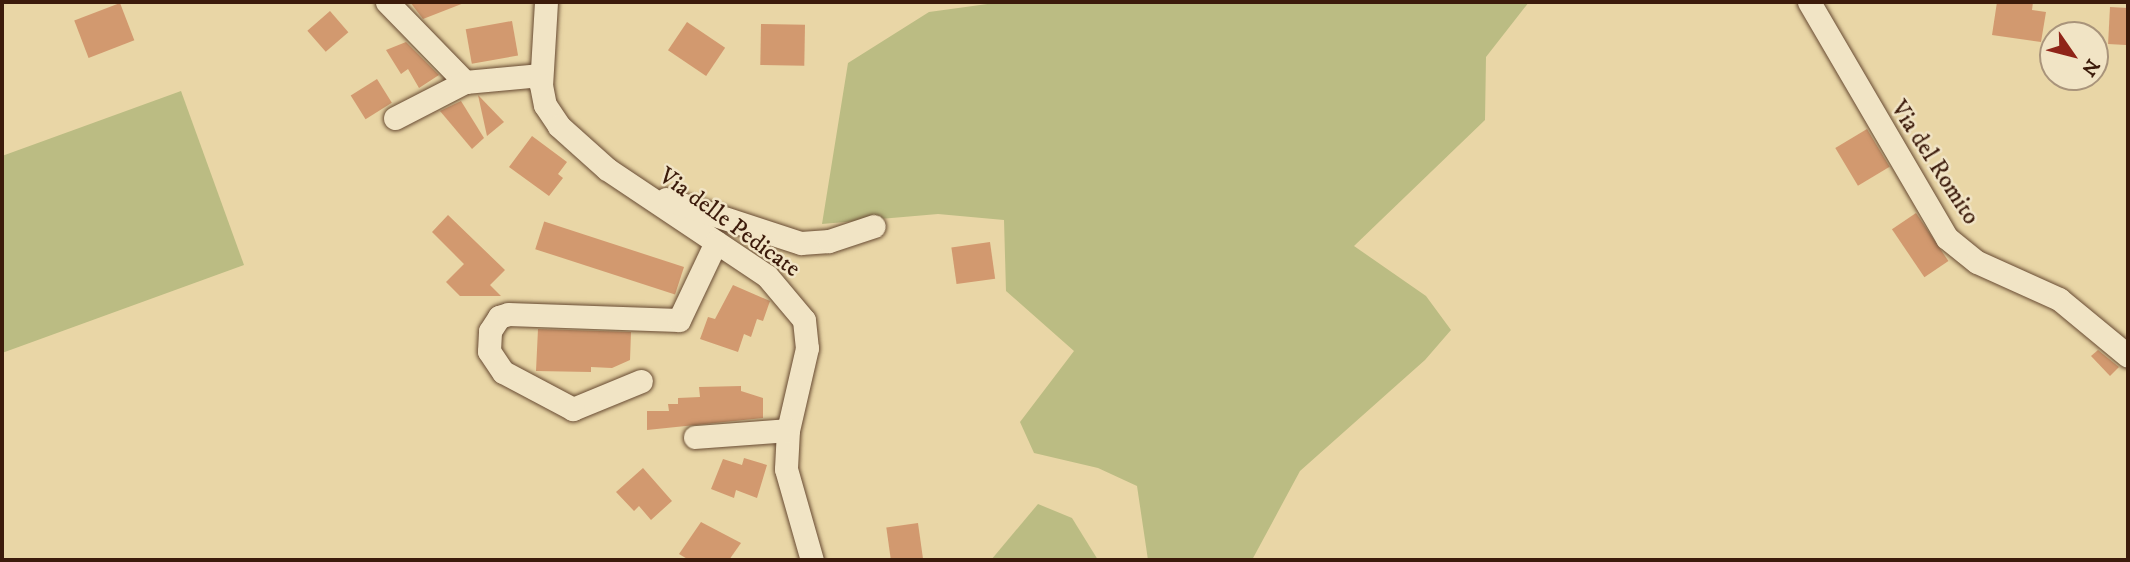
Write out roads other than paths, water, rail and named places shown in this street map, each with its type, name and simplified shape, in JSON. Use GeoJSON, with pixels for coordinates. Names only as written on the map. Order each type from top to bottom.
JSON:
{"type":"FeatureCollection","features":[{"type":"Feature","properties":{"kind":"street"},"geometry":{"type":"LineString","coordinates":[[387,2],[466,82]]}},
{"type":"Feature","properties":{"kind":"street","name":"Via delle Pedicate"},"geometry":{"type":"LineString","coordinates":[[546,2],[541,75],[545,105],[559,126],[634,188],[774,282],[804,320],[807,348],[788,430],[787,482],[812,560]]}},
{"type":"Feature","properties":{"kind":"street","name":"Via del Romito"},"geometry":{"type":"LineString","coordinates":[[1809,2],[1947,238],[1977,262],[2059,299],[2128,356]]}},
{"type":"Feature","properties":{"kind":"street"},"geometry":{"type":"LineString","coordinates":[[395,118],[466,82],[541,75]]}},
{"type":"Feature","properties":{"kind":"street"},"geometry":{"type":"LineString","coordinates":[[634,188],[801,243],[828,241],[874,226]]}},
{"type":"Feature","properties":{"kind":"street"},"geometry":{"type":"LineString","coordinates":[[641,381],[573,409],[503,372],[489,351],[490,331],[499,317],[508,314],[679,320],[716,242]]}},
{"type":"Feature","properties":{"kind":"street"},"geometry":{"type":"LineString","coordinates":[[695,437],[788,430]]}}]}
